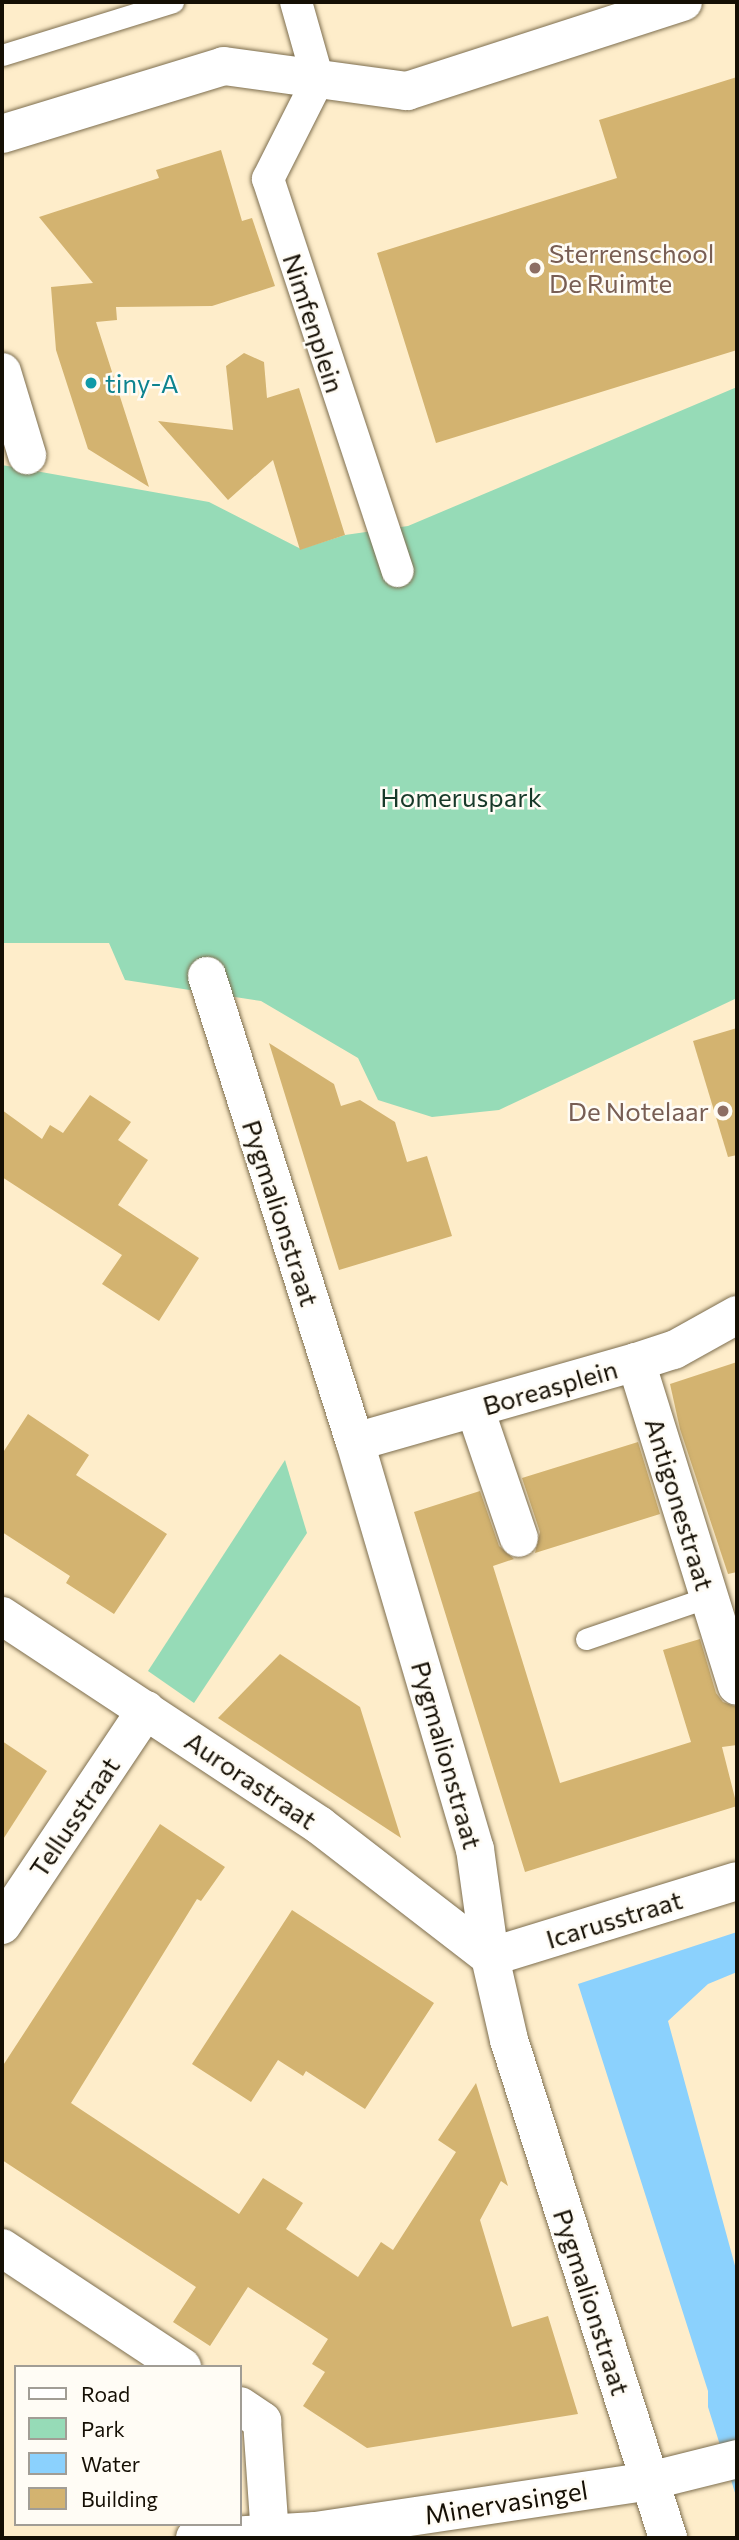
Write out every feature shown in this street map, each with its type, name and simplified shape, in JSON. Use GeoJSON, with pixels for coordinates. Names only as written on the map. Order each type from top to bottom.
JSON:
{"type":"FeatureCollection","features":[{"type":"Feature","properties":{"kind":"street"},"geometry":{"type":"LineString","coordinates":[[296,2],[318,80]]}},
{"type":"Feature","properties":{"kind":"street"},"geometry":{"type":"LineString","coordinates":[[2,134],[224,66],[407,91],[683,2]]}},
{"type":"Feature","properties":{"kind":"street","name":"Nimfenplein"},"geometry":{"type":"LineString","coordinates":[[318,80],[268,178],[398,571]]}},
{"type":"Feature","properties":{"kind":"street"},"geometry":{"type":"LineString","coordinates":[[2,372],[27,455]]}},
{"type":"Feature","properties":{"kind":"street","name":"Pygmalionstraat"},"geometry":{"type":"LineString","coordinates":[[207,976],[355,1441],[475,1849],[490,1956],[509,2040],[668,2538]]}},
{"type":"Feature","properties":{"kind":"street","name":"Boreasplein"},"geometry":{"type":"LineString","coordinates":[[355,1441],[475,1409],[674,1350],[737,1315]]}},
{"type":"Feature","properties":{"kind":"street","name":"Antigonestraat"},"geometry":{"type":"LineString","coordinates":[[636,1362],[737,1686]]}},
{"type":"Feature","properties":{"kind":"street"},"geometry":{"type":"LineString","coordinates":[[475,1409],[519,1538]]}},
{"type":"Feature","properties":{"kind":"street","name":"Aurorastraat"},"geometry":{"type":"LineString","coordinates":[[2,1616],[319,1825],[490,1956]]}},
{"type":"Feature","properties":{"kind":"street","name":"Tellusstraat"},"geometry":{"type":"LineString","coordinates":[[2,1925],[146,1710]]}},
{"type":"Feature","properties":{"kind":"street","name":"Icarusstraat"},"geometry":{"type":"LineString","coordinates":[[490,1956],[737,1881]]}},
{"type":"Feature","properties":{"kind":"street"},"geometry":{"type":"LineString","coordinates":[[2,2248],[179,2365]]}},
{"type":"Feature","properties":{"kind":"street"},"geometry":{"type":"LineString","coordinates":[[242,2407],[262,2421],[270,2534]]}},
{"type":"Feature","properties":{"kind":"street","name":"Minervasingel"},"geometry":{"type":"LineString","coordinates":[[195,2538],[270,2534],[649,2481],[729,2461]]}},
{"type":"Feature","properties":{"kind":"lane"},"geometry":{"type":"LineString","coordinates":[[2,55],[173,2]]}},
{"type":"Feature","properties":{"kind":"lane"},"geometry":{"type":"LineString","coordinates":[[586,1639],[709,1597]]}},
{"type":"Feature","properties":{"kind":"green space","name":"Homeruspark"},"geometry":{"type":"Polygon","coordinates":[[[737,387],[737,998],[499,1110],[432,1117],[378,1100],[358,1058],[261,1001],[125,980],[109,943],[2,943],[2,465],[209,502],[301,549],[345,535],[408,526],[737,387]]]}},
{"type":"Feature","properties":{"kind":"green space"},"geometry":{"type":"Polygon","coordinates":[[[285,1460],[307,1533],[194,1703],[148,1671],[285,1460]]]}},
{"type":"Feature","properties":{"kind":"water"},"geometry":{"type":"Polygon","coordinates":[[[737,1932],[737,1972],[708,1984],[668,2021],[737,2273],[737,2499],[708,2407],[708,2391],[578,1984],[737,1932]]]}},
{"type":"Feature","properties":{"kind":"building"},"geometry":{"type":"Polygon","coordinates":[[[737,77],[737,350],[436,443],[377,253],[617,178],[599,120],[737,77]]]}},
{"type":"Feature","properties":{"kind":"building"},"geometry":{"type":"Polygon","coordinates":[[[221,150],[242,221],[252,218],[275,286],[212,306],[116,307],[117,320],[96,322],[149,487],[88,449],[56,350],[51,287],[93,283],[39,217],[159,178],[156,170],[221,150]]]}},
{"type":"Feature","properties":{"kind":"building"},"geometry":{"type":"Polygon","coordinates":[[[244,353],[264,362],[267,398],[299,388],[345,535],[300,550],[273,460],[228,500],[158,421],[233,430],[226,366],[244,353]]]}},
{"type":"Feature","properties":{"kind":"building","name":"De Notelaar"},"geometry":{"type":"Polygon","coordinates":[[[737,1028],[737,1155],[728,1157],[693,1041],[737,1028]]]}},
{"type":"Feature","properties":{"kind":"building"},"geometry":{"type":"Polygon","coordinates":[[[269,1043],[334,1084],[341,1106],[360,1100],[395,1122],[407,1162],[427,1156],[452,1236],[339,1270],[269,1043]]]}},
{"type":"Feature","properties":{"kind":"building"},"geometry":{"type":"Polygon","coordinates":[[[90,1095],[131,1122],[118,1140],[148,1160],[118,1205],[199,1258],[159,1321],[102,1284],[122,1255],[2,1177],[2,1110],[42,1139],[50,1125],[63,1133],[90,1095]]]}},
{"type":"Feature","properties":{"kind":"building"},"geometry":{"type":"Polygon","coordinates":[[[737,1362],[737,1572],[728,1574],[680,1429],[670,1384],[737,1362]]]}},
{"type":"Feature","properties":{"kind":"building"},"geometry":{"type":"Polygon","coordinates":[[[28,1414],[89,1455],[76,1475],[167,1534],[114,1614],[66,1583],[70,1576],[2,1532],[2,1454],[28,1414]]]}},
{"type":"Feature","properties":{"kind":"building"},"geometry":{"type":"Polygon","coordinates":[[[638,1442],[660,1514],[535,1553],[540,1532],[522,1478],[638,1442]]]}},
{"type":"Feature","properties":{"kind":"building"},"geometry":{"type":"Polygon","coordinates":[[[480,1491],[499,1546],[514,1559],[493,1566],[560,1783],[691,1742],[663,1650],[700,1639],[716,1693],[723,1702],[737,1707],[737,1745],[722,1747],[737,1806],[525,1872],[414,1512],[480,1491]]]}},
{"type":"Feature","properties":{"kind":"building"},"geometry":{"type":"Polygon","coordinates":[[[280,1654],[360,1707],[401,1838],[218,1718],[280,1654]]]}},
{"type":"Feature","properties":{"kind":"building"},"geometry":{"type":"Polygon","coordinates":[[[2,1741],[47,1771],[2,1841],[2,1741]]]}},
{"type":"Feature","properties":{"kind":"building"},"geometry":{"type":"Polygon","coordinates":[[[160,1824],[225,1867],[201,1901],[197,1899],[71,2103],[239,2214],[263,2178],[303,2203],[286,2229],[358,2277],[381,2242],[393,2250],[456,2152],[438,2140],[476,2083],[508,2186],[501,2181],[480,2220],[512,2327],[548,2316],[578,2414],[367,2448],[303,2406],[325,2372],[312,2364],[328,2339],[248,2287],[210,2346],[173,2322],[196,2287],[2,2160],[2,2067],[160,1824]]]}},
{"type":"Feature","properties":{"kind":"building"},"geometry":{"type":"Polygon","coordinates":[[[292,1910],[434,2003],[365,2109],[306,2071],[303,2076],[278,2060],[251,2102],[192,2064],[292,1910]]]}},
{"type":"Feature","properties":{"kind":"place","name":"Sterrenschool De Ruimte"},"geometry":{"type":"Point","coordinates":[535,268]}},
{"type":"Feature","properties":{"kind":"place","name":"tiny-A"},"geometry":{"type":"Point","coordinates":[91,383]}},
{"type":"Feature","properties":{"kind":"place","name":"De Notelaar"},"geometry":{"type":"Point","coordinates":[723,1111]}}]}
